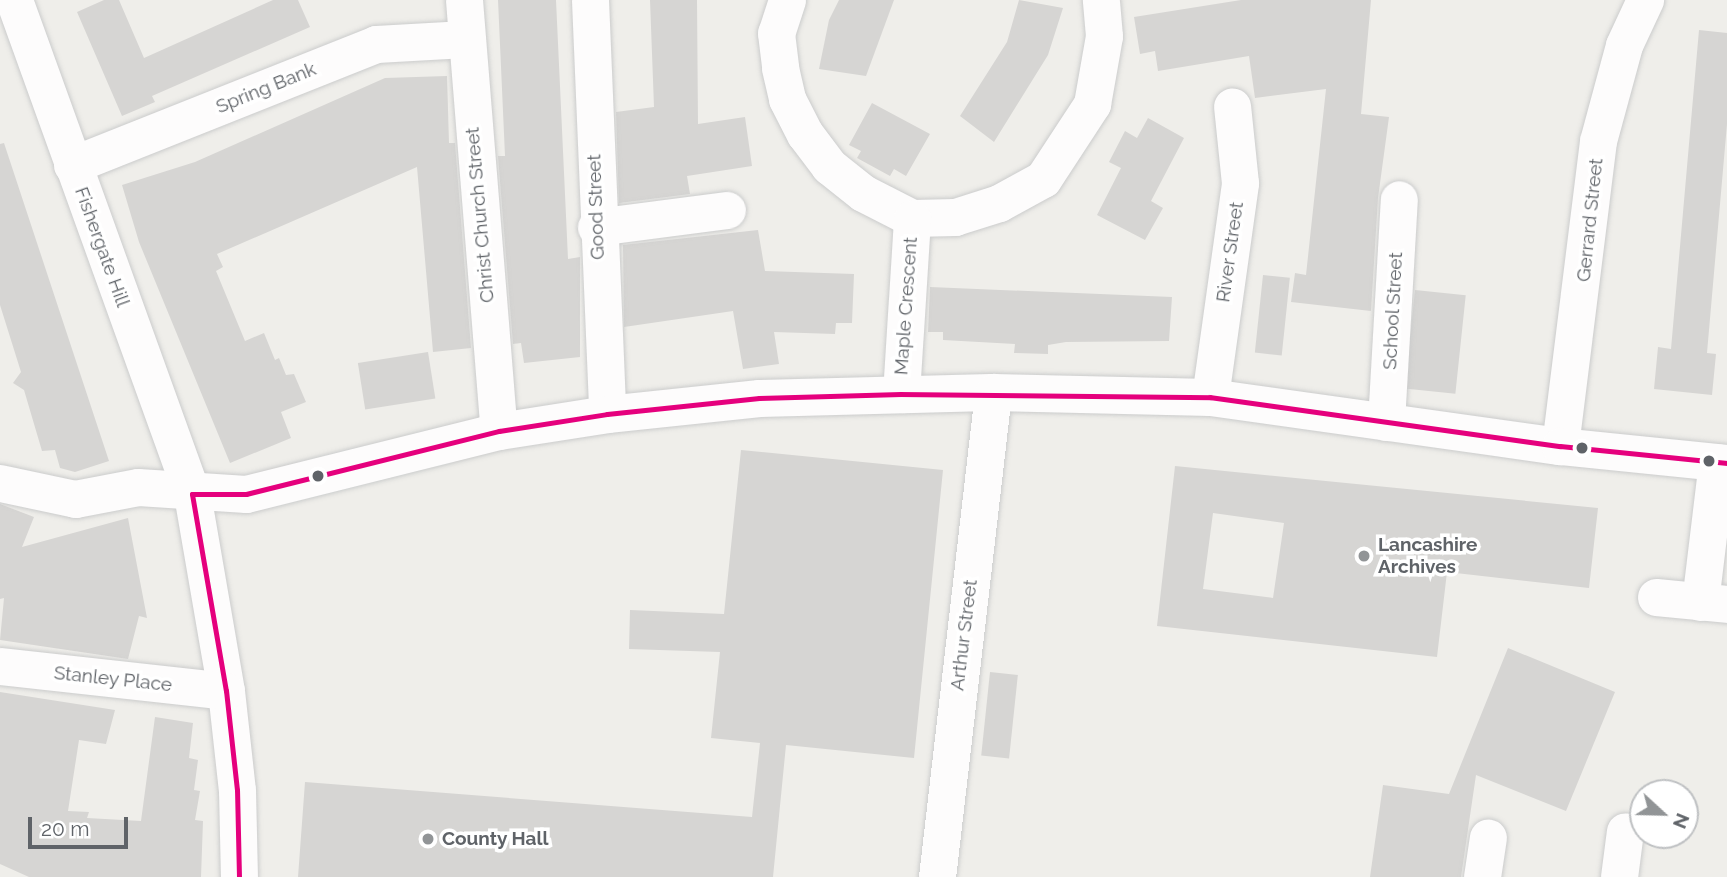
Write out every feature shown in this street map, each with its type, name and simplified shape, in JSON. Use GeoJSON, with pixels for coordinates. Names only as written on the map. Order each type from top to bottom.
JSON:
{"type":"FeatureCollection","features":[{"type":"Feature","properties":{"kind":"street","name":"Fishergate Hill"},"geometry":{"type":"LineString","coordinates":[[14,0],[192,494],[226,691],[237,790],[239,877]]}},
{"type":"Feature","properties":{"kind":"street","name":"Christ Church Street"},"geometry":{"type":"LineString","coordinates":[[464,0],[499,431]]}},
{"type":"Feature","properties":{"kind":"street","name":"Good Street"},"geometry":{"type":"LineString","coordinates":[[590,0],[596,227],[607,414]]}},
{"type":"Feature","properties":{"kind":"street","name":"Maple Crescent"},"geometry":{"type":"LineString","coordinates":[[787,0],[776,33],[780,68],[787,99],[805,134],[828,166],[863,193],[912,218],[955,217],[999,203],[1043,179],[1092,104],[1104,36],[1101,0]]}},
{"type":"Feature","properties":{"kind":"street","name":"Gerrard Street"},"geometry":{"type":"LineString","coordinates":[[1560,446],[1598,141],[1624,45],[1645,0]]}},
{"type":"Feature","properties":{"kind":"street","name":"Spring Bank"},"geometry":{"type":"LineString","coordinates":[[72,165],[376,44],[466,39]]}},
{"type":"Feature","properties":{"kind":"street","name":"River Street"},"geometry":{"type":"LineString","coordinates":[[1210,397],[1240,183],[1233,106]]}},
{"type":"Feature","properties":{"kind":"street","name":"School Street"},"geometry":{"type":"LineString","coordinates":[[1386,422],[1399,200]]}},
{"type":"Feature","properties":{"kind":"street"},"geometry":{"type":"LineString","coordinates":[[596,227],[727,210]]}},
{"type":"Feature","properties":{"kind":"street","name":"Maple Crescent"},"geometry":{"type":"LineString","coordinates":[[901,394],[912,218]]}},
{"type":"Feature","properties":{"kind":"street"},"geometry":{"type":"LineString","coordinates":[[0,483],[75,499],[138,487],[192,494],[246,494],[499,431],[607,414],[759,398],[993,392],[1210,397],[1560,446],[1722,463],[1713,603],[1656,597]]}},
{"type":"Feature","properties":{"kind":"street","name":"Arthur Street"},"geometry":{"type":"LineString","coordinates":[[937,877],[993,392]]}},
{"type":"Feature","properties":{"kind":"street","name":"Stanley Place"},"geometry":{"type":"LineString","coordinates":[[0,666],[226,691]]}},
{"type":"Feature","properties":{"kind":"street"},"geometry":{"type":"LineString","coordinates":[[1619,877],[1625,831]]}},
{"type":"Feature","properties":{"kind":"street"},"geometry":{"type":"LineString","coordinates":[[1482,877],[1488,836]]}},
{"type":"Feature","properties":{"kind":"building"},"geometry":{"type":"Polygon","coordinates":[[[104,0],[119,0],[144,58],[273,0],[298,0],[310,27],[152,96],[155,102],[122,116],[77,12],[104,0]]]}},
{"type":"Feature","properties":{"kind":"building"},"geometry":{"type":"Polygon","coordinates":[[[498,0],[556,0],[568,259],[580,257],[580,357],[524,363],[521,343],[513,344],[498,156],[505,156],[498,0]]]}},
{"type":"Feature","properties":{"kind":"building"},"geometry":{"type":"Polygon","coordinates":[[[650,0],[697,0],[698,124],[745,117],[752,166],[687,176],[690,194],[619,203],[616,112],[654,107],[650,0]]]}},
{"type":"Feature","properties":{"kind":"building"},"geometry":{"type":"Polygon","coordinates":[[[839,0],[894,0],[866,76],[819,69],[829,20],[839,0]]]}},
{"type":"Feature","properties":{"kind":"building"},"geometry":{"type":"Polygon","coordinates":[[[1019,0],[1063,8],[1048,55],[994,142],[960,116],[1007,42],[1019,0]]]}},
{"type":"Feature","properties":{"kind":"building"},"geometry":{"type":"Polygon","coordinates":[[[1241,0],[1371,0],[1361,114],[1389,117],[1378,198],[1371,311],[1291,302],[1295,273],[1306,275],[1326,89],[1255,98],[1249,56],[1158,71],[1155,51],[1140,54],[1134,17],[1241,0]]]}},
{"type":"Feature","properties":{"kind":"building"},"geometry":{"type":"Polygon","coordinates":[[[1699,30],[1727,33],[1727,124],[1707,353],[1716,354],[1712,395],[1654,389],[1658,347],[1671,349],[1699,30]]]}},
{"type":"Feature","properties":{"kind":"building"},"geometry":{"type":"Polygon","coordinates":[[[447,76],[449,143],[455,143],[471,348],[433,352],[417,167],[217,254],[223,267],[216,271],[245,341],[264,333],[275,360],[279,358],[286,375],[294,374],[306,402],[281,412],[291,438],[230,463],[139,242],[122,185],[195,162],[385,78],[447,76]]]}},
{"type":"Feature","properties":{"kind":"building"},"geometry":{"type":"Polygon","coordinates":[[[872,103],[930,134],[906,176],[894,169],[890,176],[857,158],[861,151],[849,145],[872,103]]]}},
{"type":"Feature","properties":{"kind":"building"},"geometry":{"type":"Polygon","coordinates":[[[1148,118],[1184,138],[1151,201],[1163,208],[1145,240],[1097,215],[1121,168],[1109,162],[1125,131],[1137,138],[1148,118]]]}},
{"type":"Feature","properties":{"kind":"building"},"geometry":{"type":"Polygon","coordinates":[[[4,143],[109,461],[75,472],[60,468],[55,450],[42,451],[24,390],[13,383],[21,372],[0,305],[0,144],[4,143]]]}},
{"type":"Feature","properties":{"kind":"building"},"geometry":{"type":"Polygon","coordinates":[[[758,230],[765,271],[854,274],[852,323],[836,323],[835,334],[774,332],[779,364],[743,369],[733,311],[624,327],[623,245],[758,230]]]}},
{"type":"Feature","properties":{"kind":"building"},"geometry":{"type":"Polygon","coordinates":[[[1263,275],[1290,278],[1282,355],[1255,353],[1263,275]]]}},
{"type":"Feature","properties":{"kind":"building"},"geometry":{"type":"Polygon","coordinates":[[[930,287],[1172,297],[1169,341],[1066,342],[1048,345],[1048,354],[1014,353],[1015,344],[943,340],[943,332],[928,332],[930,287]]]}},
{"type":"Feature","properties":{"kind":"building"},"geometry":{"type":"Polygon","coordinates":[[[1415,290],[1466,295],[1455,394],[1405,388],[1415,290]]]}},
{"type":"Feature","properties":{"kind":"building"},"geometry":{"type":"Polygon","coordinates":[[[428,352],[435,398],[365,410],[358,363],[428,352]]]}},
{"type":"Feature","properties":{"kind":"building"},"geometry":{"type":"Polygon","coordinates":[[[741,450],[943,470],[914,758],[786,745],[773,877],[298,877],[305,782],[752,817],[760,743],[711,738],[720,652],[629,649],[630,610],[724,614],[741,450]]]}},
{"type":"Feature","properties":{"kind":"building","name":"Lancashire Archives"},"geometry":{"type":"Polygon","coordinates":[[[1175,466],[1598,508],[1589,588],[1447,572],[1437,657],[1157,626],[1175,466]],[[1213,513],[1203,589],[1273,598],[1284,523],[1213,513]]]}},
{"type":"Feature","properties":{"kind":"building"},"geometry":{"type":"Polygon","coordinates":[[[0,504],[34,517],[22,547],[128,518],[147,618],[139,616],[128,659],[0,640],[4,598],[0,599],[0,504]]]}},
{"type":"Feature","properties":{"kind":"building"},"geometry":{"type":"Polygon","coordinates":[[[1508,648],[1615,692],[1566,811],[1476,775],[1461,877],[1370,877],[1383,785],[1449,794],[1508,648]]]}},
{"type":"Feature","properties":{"kind":"building"},"geometry":{"type":"Polygon","coordinates":[[[990,672],[1018,675],[1009,758],[981,756],[990,672]]]}},
{"type":"Feature","properties":{"kind":"building"},"geometry":{"type":"Polygon","coordinates":[[[0,692],[115,710],[106,744],[79,740],[68,811],[89,812],[87,818],[141,821],[155,717],[193,723],[189,758],[198,760],[194,790],[200,791],[195,820],[203,821],[201,877],[29,877],[0,864],[0,692]]]}},
{"type":"Feature","properties":{"kind":"transit line"},"geometry":{"type":"LineString","coordinates":[[239,877],[237,790],[226,691],[192,494],[246,494],[499,431],[607,414],[759,398],[901,394],[1210,397],[1560,446],[1727,463]]}},
{"type":"Feature","properties":{"kind":"place","name":"Lancashire Archives"},"geometry":{"type":"Point","coordinates":[1364,556]}},
{"type":"Feature","properties":{"kind":"place","name":"County Hall"},"geometry":{"type":"Point","coordinates":[428,839]}}]}
